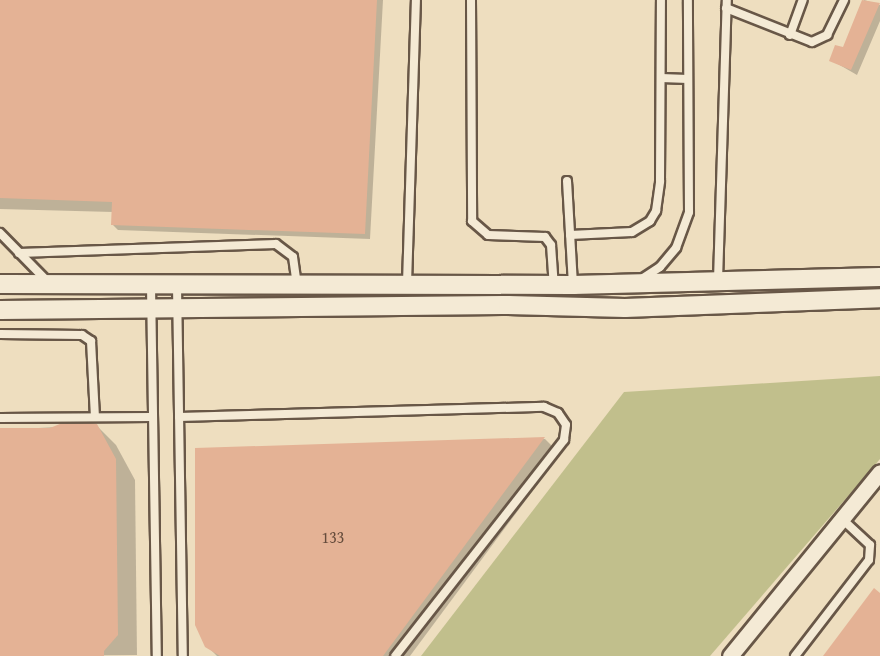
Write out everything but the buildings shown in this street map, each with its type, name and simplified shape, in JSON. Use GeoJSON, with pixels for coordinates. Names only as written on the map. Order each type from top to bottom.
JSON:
{"type":"FeatureCollection","features":[{"type":"Feature","properties":{"kind":"street"},"geometry":{"type":"LineString","coordinates":[[0,284],[573,285],[880,277]]}},
{"type":"Feature","properties":{"kind":"street"},"geometry":{"type":"LineString","coordinates":[[0,310],[150,311],[508,305],[637,308],[880,298]]}},
{"type":"Feature","properties":{"kind":"street"},"geometry":{"type":"LineString","coordinates":[[730,656],[880,472]]}},
{"type":"Feature","properties":{"kind":"lane"},"geometry":{"type":"LineString","coordinates":[[407,285],[416,0]]}},
{"type":"Feature","properties":{"kind":"lane"},"geometry":{"type":"LineString","coordinates":[[471,0],[472,216],[478,230],[488,235],[545,237],[551,245],[554,284]]}},
{"type":"Feature","properties":{"kind":"lane"},"geometry":{"type":"LineString","coordinates":[[570,235],[632,232],[650,221],[656,211],[661,78],[661,0]]}},
{"type":"Feature","properties":{"kind":"lane"},"geometry":{"type":"LineString","coordinates":[[627,284],[660,267],[676,248],[686,225],[688,0]]}},
{"type":"Feature","properties":{"kind":"lane"},"geometry":{"type":"LineString","coordinates":[[790,34],[803,0]]}},
{"type":"Feature","properties":{"kind":"lane"},"geometry":{"type":"LineString","coordinates":[[718,283],[727,4],[812,42],[823,39],[844,0]]}},
{"type":"Feature","properties":{"kind":"lane"},"geometry":{"type":"LineString","coordinates":[[661,78],[688,79]]}},
{"type":"Feature","properties":{"kind":"lane"},"geometry":{"type":"LineString","coordinates":[[567,181],[573,285]]}},
{"type":"Feature","properties":{"kind":"lane"},"geometry":{"type":"LineString","coordinates":[[0,233],[50,285]]}},
{"type":"Feature","properties":{"kind":"lane"},"geometry":{"type":"LineString","coordinates":[[19,253],[276,244],[293,256],[297,286]]}},
{"type":"Feature","properties":{"kind":"lane"},"geometry":{"type":"LineString","coordinates":[[151,286],[157,656]]}},
{"type":"Feature","properties":{"kind":"lane"},"geometry":{"type":"LineString","coordinates":[[177,286],[183,656]]}},
{"type":"Feature","properties":{"kind":"lane"},"geometry":{"type":"LineString","coordinates":[[0,334],[82,334],[91,341],[95,417]]}},
{"type":"Feature","properties":{"kind":"lane"},"geometry":{"type":"LineString","coordinates":[[179,417],[544,408],[558,413],[566,426],[564,440],[395,656]]}},
{"type":"Feature","properties":{"kind":"lane"},"geometry":{"type":"LineString","coordinates":[[0,418],[152,417]]}},
{"type":"Feature","properties":{"kind":"lane"},"geometry":{"type":"LineString","coordinates":[[795,656],[869,560],[870,545],[842,519]]}},
{"type":"Feature","properties":{"kind":"shaded area"},"geometry":{"type":"Polygon","coordinates":[[[880,376],[880,459],[710,656],[421,656],[624,392],[880,376]]]}}]}
